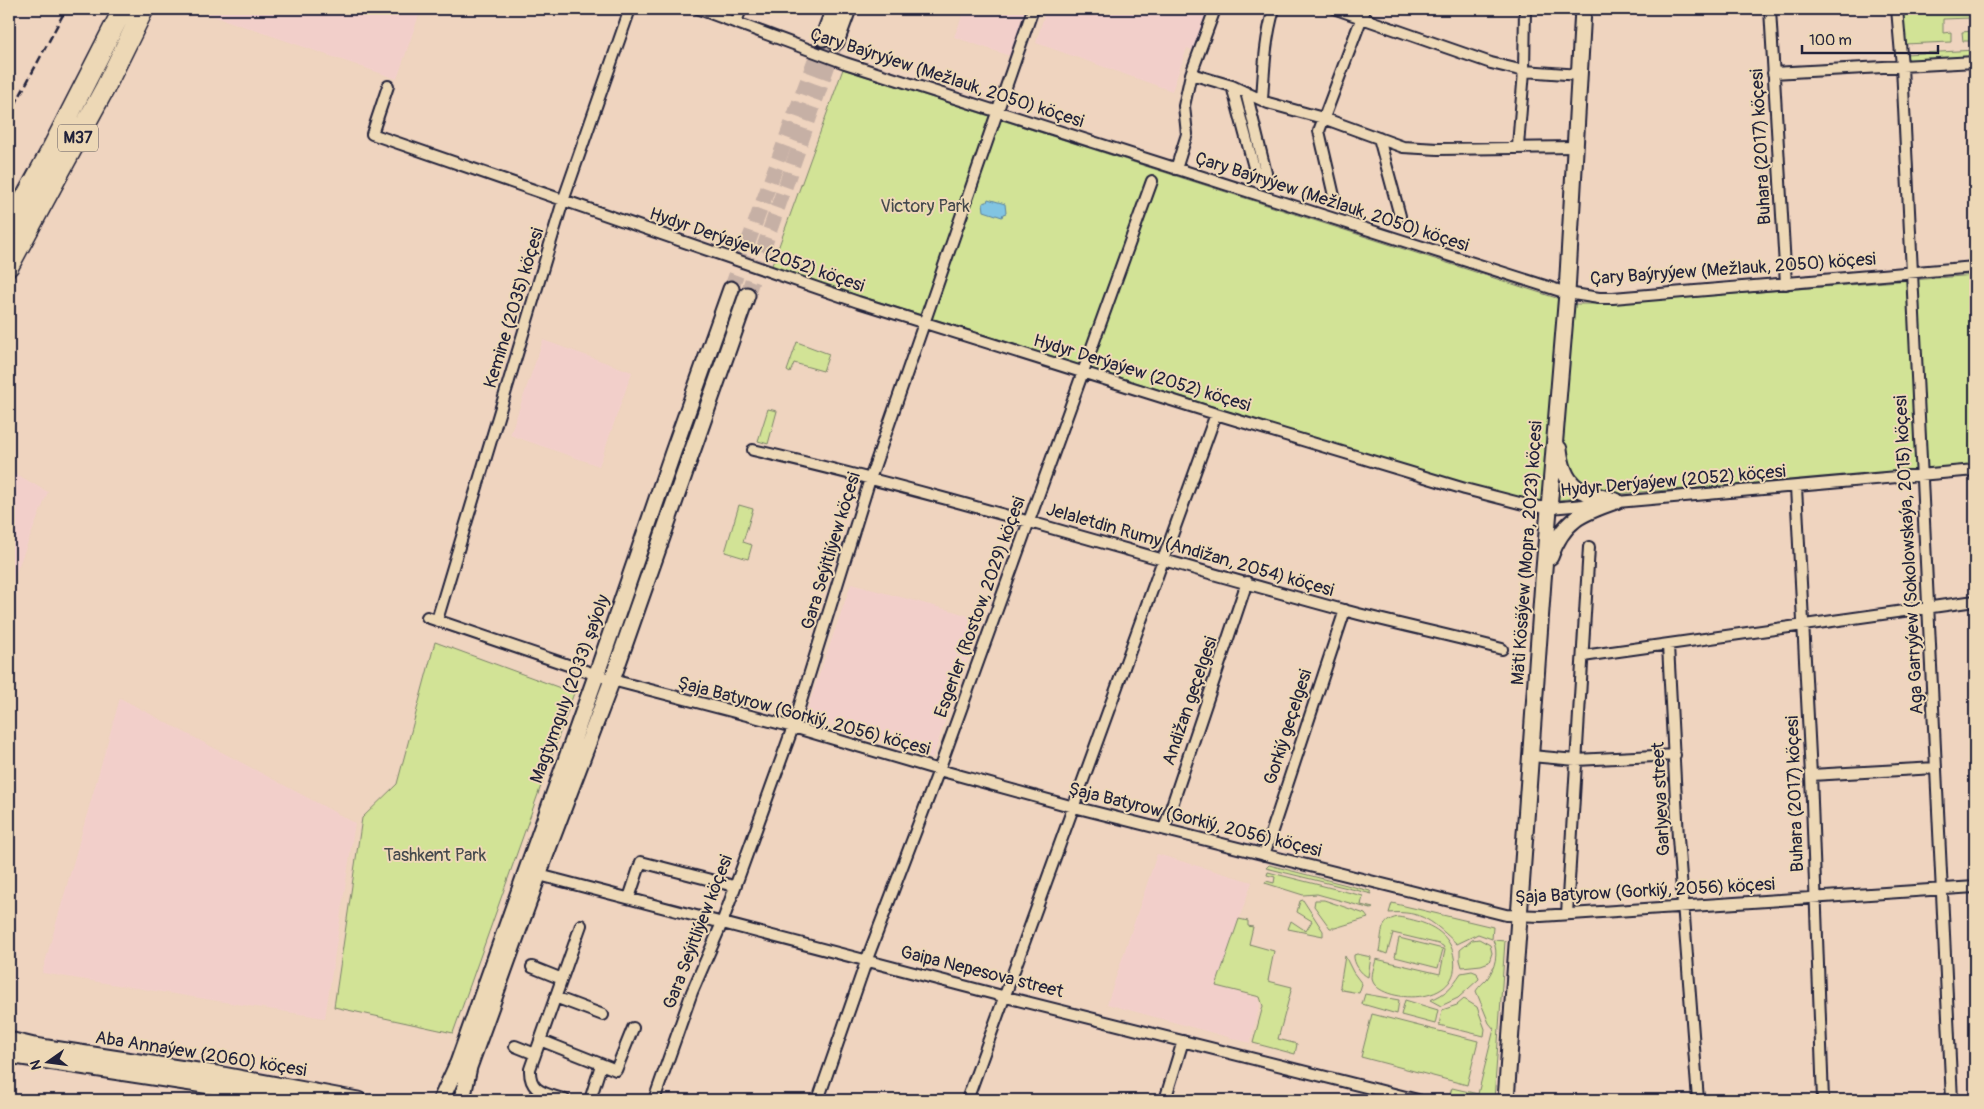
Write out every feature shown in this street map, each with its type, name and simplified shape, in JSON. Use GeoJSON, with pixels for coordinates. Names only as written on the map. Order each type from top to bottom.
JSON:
{"type":"FeatureCollection","features":[{"type":"Feature","properties":{"kind":"highway","name":"M37"},"geometry":{"type":"LineString","coordinates":[[9,227],[49,154],[122,9]]}},
{"type":"Feature","properties":{"kind":"highway","name":"M37"},"geometry":{"type":"LineString","coordinates":[[9,266],[105,88],[144,9]]}},
{"type":"Feature","properties":{"kind":"main road"},"geometry":{"type":"LineString","coordinates":[[834,9],[829,40],[848,9]]}},
{"type":"Feature","properties":{"kind":"main road","name":"Mäti Kösäýew (Mopra, 2023) köçesi"},"geometry":{"type":"LineString","coordinates":[[1506,1100],[1543,581],[1567,293],[1583,9]]}},
{"type":"Feature","properties":{"kind":"main road","name":"Magtymguly (2033) şaýoly"},"geometry":{"type":"LineString","coordinates":[[441,1100],[458,1063],[731,289]]}},
{"type":"Feature","properties":{"kind":"main road","name":"Magtymguly (2033) şaýoly"},"geometry":{"type":"LineString","coordinates":[[462,1100],[469,1067],[612,680],[747,295]]}},
{"type":"Feature","properties":{"kind":"main road"},"geometry":{"type":"LineString","coordinates":[[1556,422],[1562,466],[1574,487],[1586,494],[1616,501]]}},
{"type":"Feature","properties":{"kind":"main road"},"geometry":{"type":"LineString","coordinates":[[1543,581],[1554,547],[1562,530],[1580,514],[1616,501]]}},
{"type":"Feature","properties":{"kind":"main road","name":"Aba Annaýew (2060) köçesi"},"geometry":{"type":"LineString","coordinates":[[11,1051],[34,1046],[217,1074],[358,1100]]}},
{"type":"Feature","properties":{"kind":"main road","name":"Aba Annaýew (2060) köçesi"},"geometry":{"type":"LineString","coordinates":[[11,1051],[301,1100]]}},
{"type":"Feature","properties":{"kind":"street","name":"Kemine (2035) köçesi"},"geometry":{"type":"LineString","coordinates":[[432,618],[562,201],[630,9]]}},
{"type":"Feature","properties":{"kind":"street","name":"Çary Baýryýew (Mežlauk, 2050) köçesi"},"geometry":{"type":"LineString","coordinates":[[699,9],[845,63],[997,113],[1567,293],[1598,298],[1613,298],[1975,267]]}},
{"type":"Feature","properties":{"kind":"street"},"geometry":{"type":"LineString","coordinates":[[736,22],[740,9]]}},
{"type":"Feature","properties":{"kind":"street","name":"Gara Seýitliýew köçesi"},"geometry":{"type":"LineString","coordinates":[[654,1100],[692,992],[722,923],[793,727],[870,479],[1033,9]]}},
{"type":"Feature","properties":{"kind":"street"},"geometry":{"type":"LineString","coordinates":[[1176,169],[1187,134],[1184,106],[1191,74],[1215,9]]}},
{"type":"Feature","properties":{"kind":"street"},"geometry":{"type":"LineString","coordinates":[[1262,100],[1264,58],[1268,28],[1274,9]]}},
{"type":"Feature","properties":{"kind":"street"},"geometry":{"type":"LineString","coordinates":[[1336,9],[1363,13],[1490,63],[1524,71],[1580,75]]}},
{"type":"Feature","properties":{"kind":"street"},"geometry":{"type":"LineString","coordinates":[[1518,146],[1524,71],[1525,9]]}},
{"type":"Feature","properties":{"kind":"street","name":"Buhara (2017) köçesi"},"geometry":{"type":"LineString","coordinates":[[1770,9],[1786,284]]}},
{"type":"Feature","properties":{"kind":"street","name":"Aga Garryýew (Sokolowskaýa, 2015) köçesi"},"geometry":{"type":"LineString","coordinates":[[1897,9],[1902,66],[1952,1100]]}},
{"type":"Feature","properties":{"kind":"street"},"geometry":{"type":"LineString","coordinates":[[1334,196],[1319,132],[1363,13]]}},
{"type":"Feature","properties":{"kind":"street"},"geometry":{"type":"LineString","coordinates":[[1773,73],[1975,62]]}},
{"type":"Feature","properties":{"kind":"street"},"geometry":{"type":"LineString","coordinates":[[1191,74],[1232,86],[1262,100],[1323,118],[1403,147],[1421,149],[1518,146],[1575,147]]}},
{"type":"Feature","properties":{"kind":"street","name":"Hydyr Derýaýew (2052) köçesi"},"geometry":{"type":"LineString","coordinates":[[388,86],[372,134],[562,201],[924,323],[1216,414],[1465,489],[1531,506],[1550,508],[1975,470]]}},
{"type":"Feature","properties":{"kind":"street"},"geometry":{"type":"LineString","coordinates":[[1232,86],[1255,171],[1266,173],[1246,92]]}},
{"type":"Feature","properties":{"kind":"street"},"geometry":{"type":"LineString","coordinates":[[1380,138],[1400,216]]}},
{"type":"Feature","properties":{"kind":"street","name":"Esgerler (Rostow, 2029) köçesi"},"geometry":{"type":"LineString","coordinates":[[818,1100],[867,959],[939,770],[1152,181]]}},
{"type":"Feature","properties":{"kind":"street"},"geometry":{"type":"LineString","coordinates":[[967,1100],[1216,414]]}},
{"type":"Feature","properties":{"kind":"street","name":"Jelaletdin Rumy (Andižan, 2054) köçesi"},"geometry":{"type":"LineString","coordinates":[[753,450],[1028,521],[1345,610],[1502,649]]}},
{"type":"Feature","properties":{"kind":"street","name":"Buhara (2017) köçesi"},"geometry":{"type":"LineString","coordinates":[[1796,487],[1811,775],[1823,1100]]}},
{"type":"Feature","properties":{"kind":"street"},"geometry":{"type":"LineString","coordinates":[[1567,914],[1589,546]]}},
{"type":"Feature","properties":{"kind":"street","name":"Andižan geçelgesi"},"geometry":{"type":"LineString","coordinates":[[1164,830],[1247,582]]}},
{"type":"Feature","properties":{"kind":"street"},"geometry":{"type":"LineString","coordinates":[[1583,656],[1975,602]]}},
{"type":"Feature","properties":{"kind":"street","name":"Gorkiý geçelgesi"},"geometry":{"type":"LineString","coordinates":[[1264,855],[1345,610]]}},
{"type":"Feature","properties":{"kind":"street","name":"Şaja Batyrow (Gorkiý, 2056) köçesi"},"geometry":{"type":"LineString","coordinates":[[432,618],[596,676],[793,727],[1074,807],[1454,903],[1520,917],[1975,887]]}},
{"type":"Feature","properties":{"kind":"street","name":"Garlyeva street"},"geometry":{"type":"LineString","coordinates":[[1668,645],[1678,838],[1698,1100]]}},
{"type":"Feature","properties":{"kind":"street"},"geometry":{"type":"LineString","coordinates":[[1531,756],[1576,760],[1675,755]]}},
{"type":"Feature","properties":{"kind":"street"},"geometry":{"type":"LineString","coordinates":[[1811,775],[1936,768]]}},
{"type":"Feature","properties":{"kind":"street"},"geometry":{"type":"LineString","coordinates":[[629,898],[642,862],[734,886]]}},
{"type":"Feature","properties":{"kind":"street","name":"Gaipa Nepesova street"},"geometry":{"type":"LineString","coordinates":[[539,875],[1418,1100]]}},
{"type":"Feature","properties":{"kind":"street"},"geometry":{"type":"LineString","coordinates":[[565,1100],[537,1090],[532,1086],[529,1078],[535,1054],[581,925]]}},
{"type":"Feature","properties":{"kind":"street"},"geometry":{"type":"LineString","coordinates":[[532,967],[562,978]]}},
{"type":"Feature","properties":{"kind":"street"},"geometry":{"type":"LineString","coordinates":[[556,997],[603,1015]]}},
{"type":"Feature","properties":{"kind":"street"},"geometry":{"type":"LineString","coordinates":[[540,1040],[614,1070],[618,1069],[633,1028]]}},
{"type":"Feature","properties":{"kind":"street"},"geometry":{"type":"LineString","coordinates":[[1165,1100],[1183,1041]]}},
{"type":"Feature","properties":{"kind":"street"},"geometry":{"type":"LineString","coordinates":[[515,1046],[535,1054]]}},
{"type":"Feature","properties":{"kind":"street"},"geometry":{"type":"LineString","coordinates":[[590,1100],[601,1065]]}},
{"type":"Feature","properties":{"kind":"shaded area"},"geometry":{"type":"Polygon","coordinates":[[[193,9],[421,9],[397,79],[193,9]]]}},
{"type":"Feature","properties":{"kind":"shaded area"},"geometry":{"type":"Polygon","coordinates":[[[965,9],[1027,9],[1010,56],[954,37],[965,9]]]}},
{"type":"Feature","properties":{"kind":"shaded area"},"geometry":{"type":"Polygon","coordinates":[[[1046,9],[1209,9],[1195,51],[1187,48],[1172,91],[1036,43],[1046,9]]]}},
{"type":"Feature","properties":{"kind":"shaded area"},"geometry":{"type":"Polygon","coordinates":[[[543,340],[632,372],[599,466],[510,435],[543,340]]]}},
{"type":"Feature","properties":{"kind":"shaded area"},"geometry":{"type":"Polygon","coordinates":[[[9,470],[48,492],[9,590],[9,470]]]}},
{"type":"Feature","properties":{"kind":"shaded area"},"geometry":{"type":"Polygon","coordinates":[[[851,584],[981,620],[932,759],[805,715],[851,584]]]}},
{"type":"Feature","properties":{"kind":"shaded area"},"geometry":{"type":"Polygon","coordinates":[[[120,698],[355,823],[325,1018],[42,973],[120,698]]]}},
{"type":"Feature","properties":{"kind":"shaded area"},"geometry":{"type":"Polygon","coordinates":[[[1157,854],[1252,882],[1216,986],[1258,998],[1260,1005],[1250,1043],[1107,1004],[1157,854]]]}},
{"type":"Feature","properties":{"kind":"green space"},"geometry":{"type":"Polygon","coordinates":[[[1903,9],[1975,9],[1975,41],[1963,41],[1962,32],[1972,31],[1971,18],[1943,19],[1943,33],[1951,32],[1951,42],[1904,44],[1903,9]]]}},
{"type":"Feature","properties":{"kind":"green space"},"geometry":{"type":"Polygon","coordinates":[[[1975,50],[1975,58],[1905,62],[1905,54],[1975,50]]]}},
{"type":"Feature","properties":{"kind":"green space","name":"Victory Park"},"geometry":{"type":"Polygon","coordinates":[[[843,69],[1575,304],[1606,304],[1975,275],[1975,467],[1615,494],[1539,502],[1458,483],[771,268],[843,69]]]}},
{"type":"Feature","properties":{"kind":"green space"},"geometry":{"type":"Polygon","coordinates":[[[797,342],[829,354],[823,371],[794,363],[790,373],[787,371],[797,342]]]}},
{"type":"Feature","properties":{"kind":"green space"},"geometry":{"type":"Polygon","coordinates":[[[768,409],[777,411],[768,444],[758,441],[768,409]]]}},
{"type":"Feature","properties":{"kind":"green space"},"geometry":{"type":"Polygon","coordinates":[[[739,505],[753,509],[743,542],[752,545],[748,559],[725,552],[739,505]]]}},
{"type":"Feature","properties":{"kind":"green space","name":"Tashkent Park"},"geometry":{"type":"Polygon","coordinates":[[[435,642],[574,693],[453,1033],[334,1007],[362,818],[397,784],[435,642]]]}},
{"type":"Feature","properties":{"kind":"green space"},"geometry":{"type":"Polygon","coordinates":[[[1269,865],[1370,891],[1372,894],[1266,868],[1269,865]]]}},
{"type":"Feature","properties":{"kind":"green space"},"geometry":{"type":"Polygon","coordinates":[[[1268,872],[1363,896],[1361,905],[1373,908],[1371,909],[1317,894],[1303,895],[1265,883],[1266,881],[1274,883],[1275,877],[1267,875],[1268,872]]]}},
{"type":"Feature","properties":{"kind":"green space"},"geometry":{"type":"Polygon","coordinates":[[[1303,900],[1323,931],[1323,936],[1288,929],[1291,921],[1306,931],[1312,921],[1297,912],[1300,901],[1303,900]]]}},
{"type":"Feature","properties":{"kind":"green space"},"geometry":{"type":"Polygon","coordinates":[[[1315,900],[1324,900],[1365,914],[1368,918],[1330,928],[1314,906],[1315,900]]]}},
{"type":"Feature","properties":{"kind":"green space"},"geometry":{"type":"Polygon","coordinates":[[[1392,903],[1493,927],[1492,939],[1478,934],[1457,944],[1427,919],[1411,914],[1389,913],[1392,903]]]}},
{"type":"Feature","properties":{"kind":"green space"},"geometry":{"type":"Polygon","coordinates":[[[1398,917],[1430,926],[1448,941],[1452,949],[1454,968],[1449,982],[1438,991],[1423,996],[1407,997],[1380,989],[1373,982],[1372,974],[1376,959],[1440,974],[1445,950],[1439,944],[1393,933],[1387,954],[1379,951],[1384,925],[1398,917]]]}},
{"type":"Feature","properties":{"kind":"green space"},"geometry":{"type":"Polygon","coordinates":[[[1239,919],[1248,921],[1248,926],[1253,927],[1249,944],[1274,951],[1268,981],[1292,987],[1278,1039],[1297,1044],[1295,1054],[1253,1043],[1263,1006],[1260,997],[1216,986],[1239,919]]]}},
{"type":"Feature","properties":{"kind":"green space"},"geometry":{"type":"Polygon","coordinates":[[[1399,938],[1443,949],[1438,968],[1395,957],[1399,938]]]}},
{"type":"Feature","properties":{"kind":"green space"},"geometry":{"type":"Polygon","coordinates":[[[1479,939],[1490,945],[1492,953],[1489,962],[1462,967],[1460,950],[1472,940],[1479,939]]]}},
{"type":"Feature","properties":{"kind":"green space"},"geometry":{"type":"Polygon","coordinates":[[[1493,940],[1505,941],[1494,1100],[1474,1100],[1450,1094],[1452,1088],[1478,1094],[1494,1029],[1489,1023],[1476,991],[1487,979],[1494,965],[1496,950],[1493,940]]]}},
{"type":"Feature","properties":{"kind":"green space"},"geometry":{"type":"Polygon","coordinates":[[[1354,955],[1371,957],[1368,977],[1356,965],[1354,955]]]}},
{"type":"Feature","properties":{"kind":"green space"},"geometry":{"type":"Polygon","coordinates":[[[1345,956],[1362,984],[1359,993],[1342,990],[1340,986],[1345,956]]]}},
{"type":"Feature","properties":{"kind":"green space"},"geometry":{"type":"Polygon","coordinates":[[[1472,971],[1477,973],[1479,979],[1458,998],[1441,1006],[1430,1000],[1448,989],[1461,973],[1472,971]]]}},
{"type":"Feature","properties":{"kind":"green space"},"geometry":{"type":"Polygon","coordinates":[[[1365,994],[1399,1000],[1397,1014],[1362,1004],[1365,994]]]}},
{"type":"Feature","properties":{"kind":"green space"},"geometry":{"type":"Polygon","coordinates":[[[1464,999],[1477,1007],[1485,1029],[1484,1036],[1439,1025],[1442,1010],[1457,1005],[1464,999]]]}},
{"type":"Feature","properties":{"kind":"green space"},"geometry":{"type":"Polygon","coordinates":[[[1405,1000],[1438,1010],[1435,1024],[1401,1015],[1405,1000]]]}},
{"type":"Feature","properties":{"kind":"green space"},"geometry":{"type":"Polygon","coordinates":[[[1372,1014],[1478,1041],[1467,1085],[1361,1057],[1372,1014]]]}},
{"type":"Feature","properties":{"kind":"water"},"geometry":{"type":"Polygon","coordinates":[[[988,199],[1005,204],[1006,213],[1002,217],[984,211],[983,203],[987,202],[988,199]]]}},
{"type":"Feature","properties":{"kind":"tunnel"},"geometry":{"type":"LineString","coordinates":[[731,289],[823,38]]}},
{"type":"Feature","properties":{"kind":"tunnel"},"geometry":{"type":"LineString","coordinates":[[747,295],[836,42]]}},
{"type":"Feature","properties":{"kind":"railway"},"geometry":{"type":"LineString","coordinates":[[9,116],[66,9]]}}]}
